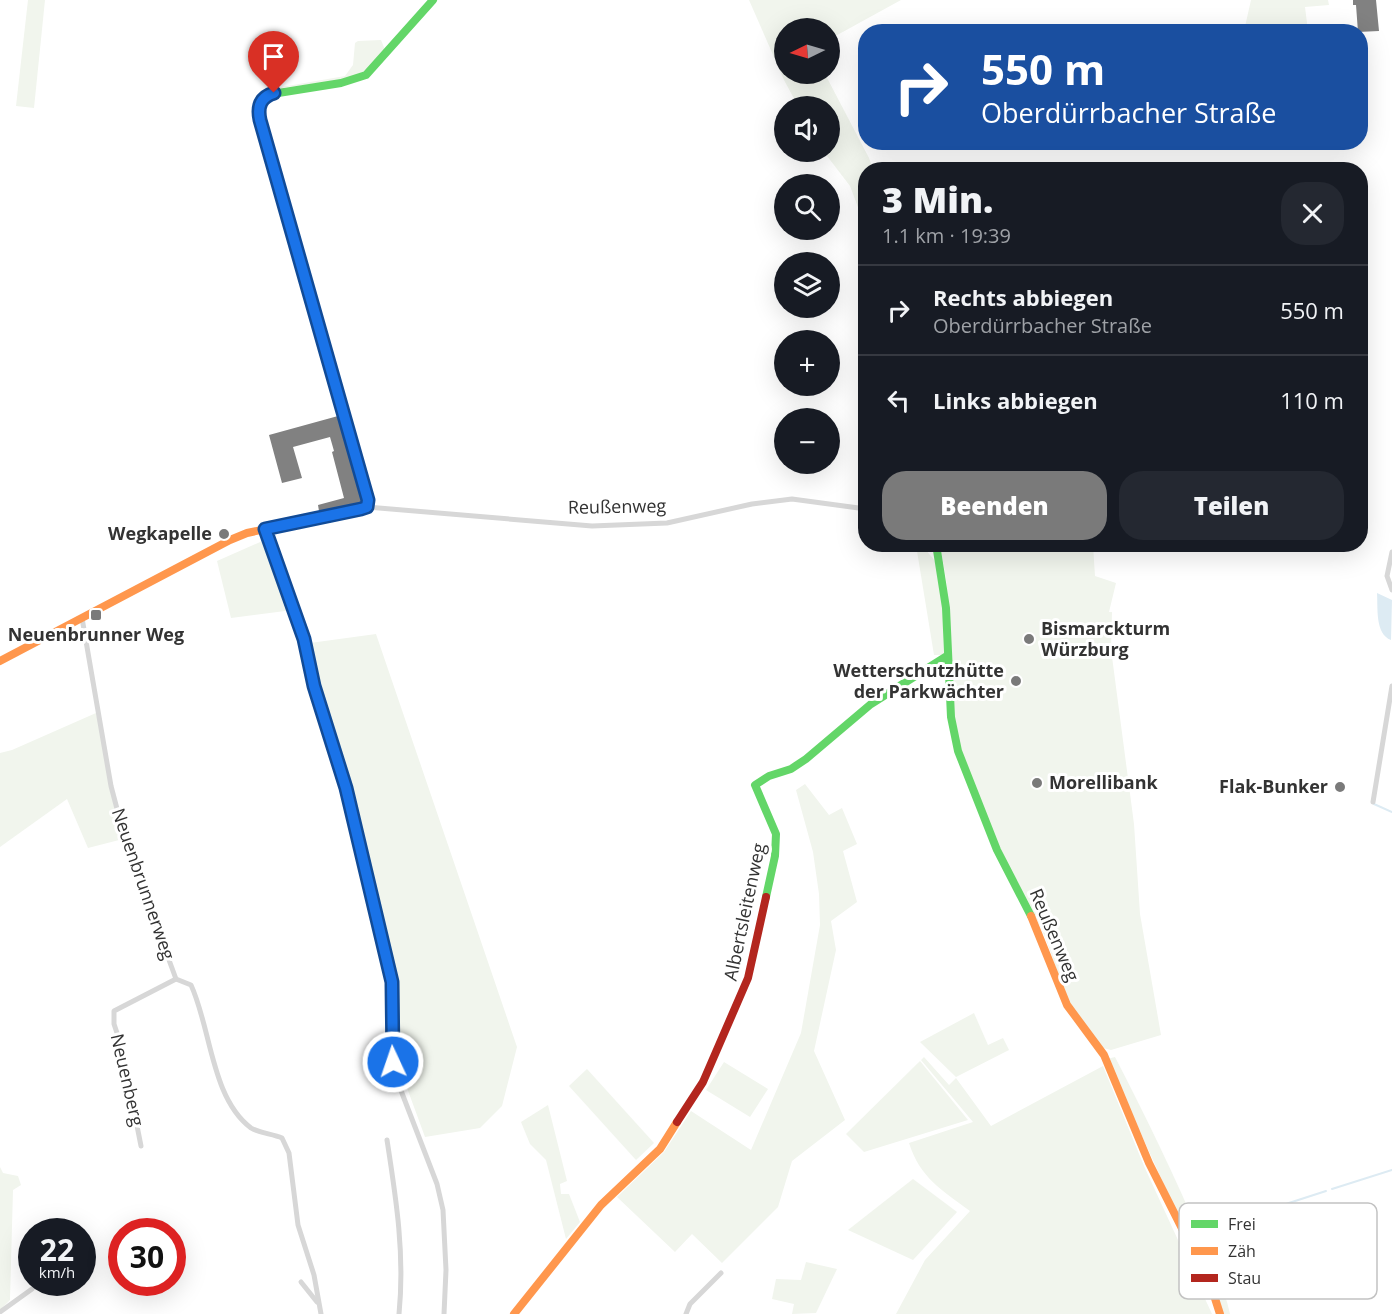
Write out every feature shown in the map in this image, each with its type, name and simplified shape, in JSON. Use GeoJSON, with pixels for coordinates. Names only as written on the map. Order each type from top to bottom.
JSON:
{"type":"FeatureCollection","features":[{"type":"Feature","properties":{"kind":"street"},"geometry":{"type":"LineString","coordinates":[[0,661],[222,544],[265,529],[367,507],[368,500],[260,120],[259,107],[263,99],[274,93],[351,82],[366,75],[433,0]]}},
{"type":"Feature","properties":{"kind":"street","name":"Reußenweg"},"geometry":{"type":"LineString","coordinates":[[367,507],[592,526],[667,523],[752,504],[792,500],[858,508]]}},
{"type":"Feature","properties":{"kind":"street"},"geometry":{"type":"LineString","coordinates":[[265,529],[304,639],[314,686],[346,788],[392,982],[391,1048],[395,1075],[437,1184],[443,1210],[446,1270],[444,1314]]}},
{"type":"Feature","properties":{"kind":"street","name":"Reußenweg"},"geometry":{"type":"LineString","coordinates":[[937,552],[946,608],[951,717],[958,751],[981,814],[1040,935],[1067,1005],[1104,1055],[1149,1163],[1179,1223]]}},
{"type":"Feature","properties":{"kind":"street"},"geometry":{"type":"LineString","coordinates":[[1392,552],[1387,576],[1392,590]]}},
{"type":"Feature","properties":{"kind":"street","name":"Neuenbrunnerweg"},"geometry":{"type":"LineString","coordinates":[[82,618],[117,808],[126,843],[176,979],[191,985],[201,1005],[209,1045],[224,1089],[236,1114],[254,1130],[268,1132],[282,1138],[289,1153],[298,1225],[314,1275],[321,1314]]}},
{"type":"Feature","properties":{"kind":"street","name":"Albertsleitenweg"},"geometry":{"type":"LineString","coordinates":[[514,1314],[601,1205],[660,1149],[703,1082],[748,978],[775,856],[777,834],[755,785],[769,776],[791,769],[806,759],[871,704],[947,656]]}},
{"type":"Feature","properties":{"kind":"street"},"geometry":{"type":"LineString","coordinates":[[1373,802],[1392,686]]}},
{"type":"Feature","properties":{"kind":"street","name":"Neuenberg"},"geometry":{"type":"LineString","coordinates":[[141,1146],[122,1045],[114,1024],[114,1011],[176,979]]}},
{"type":"Feature","properties":{"kind":"street"},"geometry":{"type":"LineString","coordinates":[[387,1140],[400,1226],[403,1278],[399,1314]]}},
{"type":"Feature","properties":{"kind":"street"},"geometry":{"type":"LineString","coordinates":[[686,1314],[690,1304],[720,1273]]}},
{"type":"Feature","properties":{"kind":"street"},"geometry":{"type":"LineString","coordinates":[[301,1282],[319,1304]]}},
{"type":"Feature","properties":{"kind":"street"},"geometry":{"type":"LineString","coordinates":[[0,1312],[22,1296]]}},
{"type":"Feature","properties":{"kind":"street","name":"Reußenweg"},"geometry":{"type":"LineString","coordinates":[[1215,1299],[1220,1314]]}},
{"type":"Feature","properties":{"kind":"shaded area"},"geometry":{"type":"Polygon","coordinates":[[[28,0],[45,0],[34,108],[16,106],[28,0]]]}},
{"type":"Feature","properties":{"kind":"shaded area"},"geometry":{"type":"Polygon","coordinates":[[[749,0],[901,0],[840,34],[840,18],[774,18],[774,57],[749,0]]]}},
{"type":"Feature","properties":{"kind":"shaded area"},"geometry":{"type":"Polygon","coordinates":[[[1251,0],[1328,0],[1329,5],[1305,7],[1307,24],[1246,24],[1251,0]]]}},
{"type":"Feature","properties":{"kind":"shaded area"},"geometry":{"type":"Polygon","coordinates":[[[381,40],[385,50],[365,71],[347,80],[270,89],[345,76],[353,65],[355,43],[381,40]]]}},
{"type":"Feature","properties":{"kind":"shaded area"},"geometry":{"type":"Polygon","coordinates":[[[786,84],[830,84],[837,96],[793,96],[786,84]]]}},
{"type":"Feature","properties":{"kind":"shaded area"},"geometry":{"type":"Polygon","coordinates":[[[840,103],[858,137],[858,150],[865,150],[870,162],[858,162],[858,207],[850,186],[832,162],[840,162],[840,103]]]}},
{"type":"Feature","properties":{"kind":"shaded area"},"geometry":{"type":"Polygon","coordinates":[[[267,539],[293,610],[231,618],[217,561],[267,539]]]}},
{"type":"Feature","properties":{"kind":"shaded area"},"geometry":{"type":"Polygon","coordinates":[[[917,552],[928,552],[935,562],[941,586],[944,655],[934,655],[917,552]]]}},
{"type":"Feature","properties":{"kind":"shaded area"},"geometry":{"type":"Polygon","coordinates":[[[941,552],[1093,552],[1095,576],[1116,583],[1109,612],[1112,612],[1111,649],[1134,824],[1140,914],[1161,1035],[1111,1050],[1099,1047],[1070,1005],[1040,926],[982,812],[964,764],[955,722],[945,571],[941,552]]]}},
{"type":"Feature","properties":{"kind":"shaded area"},"geometry":{"type":"Polygon","coordinates":[[[1377,593],[1392,600],[1391,640],[1382,632],[1380,626],[1377,593]]]}},
{"type":"Feature","properties":{"kind":"shaded area"},"geometry":{"type":"Polygon","coordinates":[[[376,634],[517,1047],[502,1106],[480,1128],[425,1137],[396,1058],[398,979],[347,775],[320,695],[310,643],[376,634]]]}},
{"type":"Feature","properties":{"kind":"shaded area"},"geometry":{"type":"Polygon","coordinates":[[[96,713],[123,839],[88,848],[67,799],[0,847],[0,753],[12,750],[96,713]]]}},
{"type":"Feature","properties":{"kind":"shaded area"},"geometry":{"type":"Polygon","coordinates":[[[805,784],[829,815],[842,808],[857,844],[843,851],[857,902],[831,921],[836,950],[814,1051],[845,1120],[792,1161],[778,1207],[722,1263],[692,1234],[675,1252],[617,1197],[664,1152],[691,1111],[751,1150],[801,1033],[820,925],[819,894],[813,852],[796,790],[805,784]]]}},
{"type":"Feature","properties":{"kind":"shaded area"},"geometry":{"type":"Polygon","coordinates":[[[974,1013],[988,1045],[1003,1038],[1009,1050],[956,1077],[920,1042],[974,1013]]]}},
{"type":"Feature","properties":{"kind":"shaded area"},"geometry":{"type":"Polygon","coordinates":[[[924,1057],[949,1085],[956,1078],[991,1126],[1103,1066],[1144,1166],[1179,1242],[1179,1299],[1205,1299],[1212,1314],[896,1314],[925,1260],[970,1211],[933,1182],[919,1165],[909,1143],[973,1122],[921,1060],[924,1057]]]}},
{"type":"Feature","properties":{"kind":"shaded area"},"geometry":{"type":"Polygon","coordinates":[[[1115,1057],[1182,1194],[1186,1203],[1179,1203],[1179,1217],[1107,1059],[1115,1057]]]}},
{"type":"Feature","properties":{"kind":"shaded area"},"geometry":{"type":"Polygon","coordinates":[[[920,1061],[968,1120],[864,1152],[846,1134],[920,1061]]]}},
{"type":"Feature","properties":{"kind":"shaded area"},"geometry":{"type":"Polygon","coordinates":[[[724,1062],[768,1089],[750,1117],[706,1090],[724,1062]]]}},
{"type":"Feature","properties":{"kind":"shaded area"},"geometry":{"type":"Polygon","coordinates":[[[587,1069],[654,1143],[636,1160],[569,1086],[587,1069]]]}},
{"type":"Feature","properties":{"kind":"shaded area"},"geometry":{"type":"Polygon","coordinates":[[[548,1105],[567,1181],[560,1184],[561,1194],[569,1194],[580,1222],[566,1239],[546,1160],[530,1144],[521,1122],[548,1105]]]}},
{"type":"Feature","properties":{"kind":"shaded area"},"geometry":{"type":"Polygon","coordinates":[[[0,1167],[3,1173],[18,1176],[21,1185],[13,1190],[10,1300],[0,1310],[0,1167]]]}},
{"type":"Feature","properties":{"kind":"shaded area"},"geometry":{"type":"Polygon","coordinates":[[[913,1179],[957,1212],[913,1260],[848,1230],[913,1179]]]}},
{"type":"Feature","properties":{"kind":"shaded area"},"geometry":{"type":"Polygon","coordinates":[[[806,1262],[837,1269],[816,1313],[792,1314],[794,1304],[772,1299],[776,1279],[801,1280],[806,1262]]]}},
{"type":"Feature","properties":{"kind":"shaded area"},"geometry":{"type":"Polygon","coordinates":[[[1216,1299],[1226,1299],[1230,1314],[1223,1314],[1216,1299]]]}},
{"type":"Feature","properties":{"kind":"building"},"geometry":{"type":"Polygon","coordinates":[[[1353,0],[1376,0],[1379,31],[1368,32],[1368,24],[1357,24],[1356,5],[1353,5],[1353,0]]]}},
{"type":"Feature","properties":{"kind":"building"},"geometry":{"type":"Polygon","coordinates":[[[338,416],[362,502],[319,511],[318,505],[344,498],[330,437],[293,447],[302,478],[282,483],[269,435],[338,416]]]}},
{"type":"Feature","properties":{"kind":"waterway"},"geometry":{"type":"LineString","coordinates":[[1374,804],[1392,812]]}},
{"type":"Feature","properties":{"kind":"waterway"},"geometry":{"type":"LineString","coordinates":[[1332,1189],[1392,1170]]}},
{"type":"Feature","properties":{"kind":"waterway"},"geometry":{"type":"LineString","coordinates":[[1289,1203],[1326,1191]]}},
{"type":"Feature","properties":{"kind":"traffic: fast"},"geometry":{"type":"LineString","coordinates":[[344,414],[259,111],[262,101],[272,94],[341,83],[366,75],[433,0]]}},
{"type":"Feature","properties":{"kind":"traffic: fast"},"geometry":{"type":"LineString","coordinates":[[937,552],[946,608],[951,717],[958,751],[997,850],[1031,916]]}},
{"type":"Feature","properties":{"kind":"traffic: fast"},"geometry":{"type":"LineString","coordinates":[[766,897],[775,856],[776,834],[755,785],[769,776],[791,769],[806,759],[871,704],[947,656]]}},
{"type":"Feature","properties":{"kind":"traffic: slow"},"geometry":{"type":"LineString","coordinates":[[0,661],[230,540],[247,533],[367,507],[368,500],[344,414]]}},
{"type":"Feature","properties":{"kind":"traffic: slow"},"geometry":{"type":"LineString","coordinates":[[1031,916],[1067,1005],[1104,1055],[1149,1163],[1179,1223]]}},
{"type":"Feature","properties":{"kind":"traffic: slow"},"geometry":{"type":"LineString","coordinates":[[514,1314],[601,1205],[660,1149],[677,1122]]}},
{"type":"Feature","properties":{"kind":"traffic: slow"},"geometry":{"type":"LineString","coordinates":[[1215,1299],[1220,1314]]}},
{"type":"Feature","properties":{"kind":"traffic: jam"},"geometry":{"type":"LineString","coordinates":[[677,1122],[703,1082],[748,978],[766,897]]}},
{"type":"Feature","properties":{"kind":"place","name":"Wegkapelle"},"geometry":{"type":"Point","coordinates":[224,534]}},
{"type":"Feature","properties":{"kind":"place","name":"Neuenbrunner Weg"},"geometry":{"type":"Point","coordinates":[96,615]}},
{"type":"Feature","properties":{"kind":"place","name":"Bismarckturm Würzburg"},"geometry":{"type":"Point","coordinates":[1029,639]}},
{"type":"Feature","properties":{"kind":"place","name":"Wetterschutzhütte der Parkwächter"},"geometry":{"type":"Point","coordinates":[1016,681]}},
{"type":"Feature","properties":{"kind":"place","name":"Morellibank"},"geometry":{"type":"Point","coordinates":[1037,783]}},
{"type":"Feature","properties":{"kind":"place","name":"Flak-Bunker"},"geometry":{"type":"Point","coordinates":[1340,787]}},
{"type":"Feature","properties":{"kind":"route"},"geometry":{"type":"LineString","coordinates":[[274,93],[261,101],[258,113],[368,500],[367,507],[361,509],[323,515],[265,529],[304,639],[314,686],[346,788],[392,982],[391,1048],[393,1062]]}}]}
